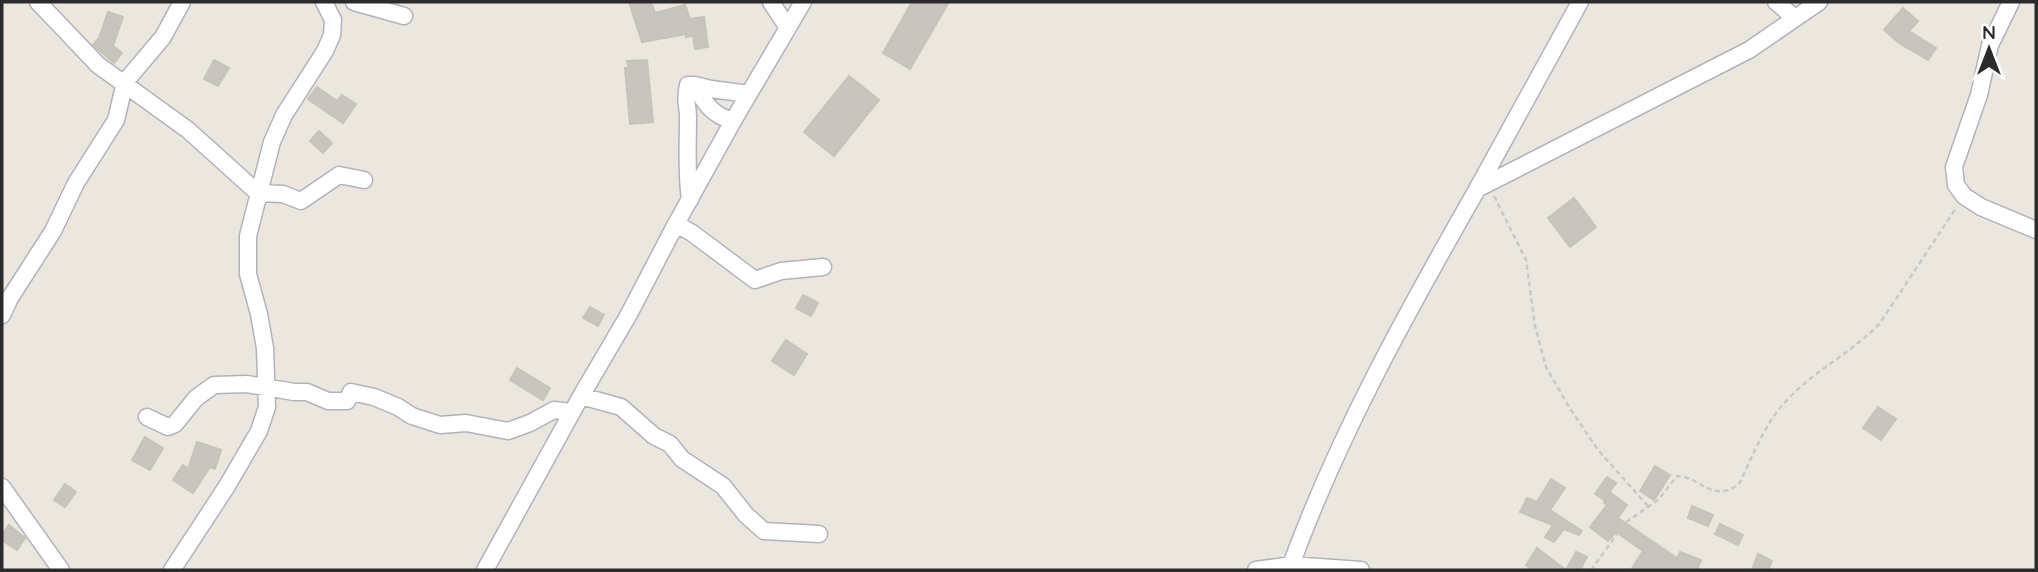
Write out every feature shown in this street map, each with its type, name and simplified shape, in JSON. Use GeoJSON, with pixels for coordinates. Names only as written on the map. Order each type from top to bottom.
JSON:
{"type":"FeatureCollection","features":[{"type":"Feature","properties":{"kind":"street"},"geometry":{"type":"LineString","coordinates":[[38,2],[99,65],[188,130],[258,193],[283,194],[301,201],[339,175],[364,180]]}},
{"type":"Feature","properties":{"kind":"street"},"geometry":{"type":"LineString","coordinates":[[2,315],[53,231],[88,163],[116,120],[125,82],[163,37],[182,2]]}},
{"type":"Feature","properties":{"kind":"street"},"geometry":{"type":"LineString","coordinates":[[172,570],[227,486],[259,431],[267,407],[261,325],[248,274],[248,236],[272,142],[284,115],[325,51],[332,34],[333,20],[324,2]]}},
{"type":"Feature","properties":{"kind":"street"},"geometry":{"type":"LineString","coordinates":[[354,2],[404,16]]}},
{"type":"Feature","properties":{"kind":"street"},"geometry":{"type":"LineString","coordinates":[[771,2],[788,28]]}},
{"type":"Feature","properties":{"kind":"street"},"geometry":{"type":"LineString","coordinates":[[485,570],[628,316],[733,121],[803,2]]}},
{"type":"Feature","properties":{"kind":"street"},"geometry":{"type":"LineString","coordinates":[[1291,565],[1304,528],[1353,416],[1395,333],[1482,187],[1580,2]]}},
{"type":"Feature","properties":{"kind":"street"},"geometry":{"type":"LineString","coordinates":[[1776,2],[1795,18]]}},
{"type":"Feature","properties":{"kind":"street"},"geometry":{"type":"LineString","coordinates":[[1482,187],[1749,50],[1819,2]]}},
{"type":"Feature","properties":{"kind":"street"},"geometry":{"type":"LineString","coordinates":[[2011,2],[1990,45],[1979,94],[1954,167],[1956,185],[1964,196],[2004,218],[2036,230]]}},
{"type":"Feature","properties":{"kind":"street"},"geometry":{"type":"LineString","coordinates":[[690,200],[686,173],[688,113],[684,100],[688,85],[749,94]]}},
{"type":"Feature","properties":{"kind":"street"},"geometry":{"type":"LineString","coordinates":[[695,85],[712,111],[719,117],[733,121]]}},
{"type":"Feature","properties":{"kind":"street"},"geometry":{"type":"LineString","coordinates":[[676,224],[755,280],[781,271],[823,267]]}},
{"type":"Feature","properties":{"kind":"street"},"geometry":{"type":"LineString","coordinates":[[147,417],[168,427],[175,424],[196,398],[214,385],[307,392],[328,401],[347,401],[351,392],[374,397],[412,416],[440,425],[466,424],[508,431],[554,410],[572,412]]}},
{"type":"Feature","properties":{"kind":"street"},"geometry":{"type":"LineString","coordinates":[[581,396],[621,407],[654,436],[670,444],[682,458],[723,486],[740,508],[764,531],[820,534]]}},
{"type":"Feature","properties":{"kind":"street"},"geometry":{"type":"LineString","coordinates":[[2,486],[61,570]]}},
{"type":"Feature","properties":{"kind":"street"},"geometry":{"type":"LineString","coordinates":[[2,506],[45,545]]}},
{"type":"Feature","properties":{"kind":"street"},"geometry":{"type":"LineString","coordinates":[[1256,570],[1291,565],[1361,570]]}},
{"type":"Feature","properties":{"kind":"path"},"geometry":{"type":"LineString","coordinates":[[1482,187],[1526,260],[1535,326],[1546,367],[1598,450],[1648,506]]}},
{"type":"Feature","properties":{"kind":"path"},"geometry":{"type":"LineString","coordinates":[[1591,570],[1625,523],[1658,499],[1677,476],[1720,492],[1739,484],[1768,427],[1787,399],[1868,336],[1880,323],[1964,196]]}},
{"type":"Feature","properties":{"kind":"building"},"geometry":{"type":"Polygon","coordinates":[[[629,2],[651,2],[655,13],[685,5],[690,19],[704,17],[708,47],[695,49],[693,36],[686,37],[686,34],[642,42],[629,2]]]}},
{"type":"Feature","properties":{"kind":"building"},"geometry":{"type":"Polygon","coordinates":[[[912,2],[949,2],[910,69],[883,53],[912,2]]]}},
{"type":"Feature","properties":{"kind":"building"},"geometry":{"type":"Polygon","coordinates":[[[1903,8],[1918,21],[1909,31],[1936,48],[1928,60],[1899,43],[1884,30],[1903,8]]]}},
{"type":"Feature","properties":{"kind":"building"},"geometry":{"type":"Polygon","coordinates":[[[108,12],[123,17],[113,46],[122,53],[114,63],[93,45],[99,38],[108,12]]]}},
{"type":"Feature","properties":{"kind":"building"},"geometry":{"type":"Polygon","coordinates":[[[214,60],[229,68],[218,86],[204,79],[214,60]]]}},
{"type":"Feature","properties":{"kind":"building"},"geometry":{"type":"Polygon","coordinates":[[[647,60],[653,122],[630,124],[625,68],[629,68],[627,61],[647,60]]]}},
{"type":"Feature","properties":{"kind":"building"},"geometry":{"type":"Polygon","coordinates":[[[849,76],[879,100],[834,156],[804,132],[849,76]]]}},
{"type":"Feature","properties":{"kind":"building"},"geometry":{"type":"Polygon","coordinates":[[[317,87],[337,101],[342,95],[356,104],[343,123],[308,99],[317,87]]]}},
{"type":"Feature","properties":{"kind":"building"},"geometry":{"type":"Polygon","coordinates":[[[319,131],[332,143],[323,153],[310,141],[319,131]]]}},
{"type":"Feature","properties":{"kind":"building"},"geometry":{"type":"Polygon","coordinates":[[[1574,198],[1596,227],[1570,247],[1548,218],[1574,198]]]}},
{"type":"Feature","properties":{"kind":"building"},"geometry":{"type":"Polygon","coordinates":[[[803,295],[818,303],[811,316],[796,308],[803,295]]]}},
{"type":"Feature","properties":{"kind":"building"},"geometry":{"type":"Polygon","coordinates":[[[590,307],[604,315],[598,326],[583,318],[590,307]]]}},
{"type":"Feature","properties":{"kind":"building"},"geometry":{"type":"Polygon","coordinates":[[[786,340],[807,354],[794,375],[772,361],[786,340]]]}},
{"type":"Feature","properties":{"kind":"building"},"geometry":{"type":"Polygon","coordinates":[[[517,368],[550,388],[543,400],[510,380],[517,368]]]}},
{"type":"Feature","properties":{"kind":"building"},"geometry":{"type":"Polygon","coordinates":[[[1878,407],[1896,419],[1881,440],[1863,428],[1878,407]]]}},
{"type":"Feature","properties":{"kind":"building"},"geometry":{"type":"Polygon","coordinates":[[[145,437],[163,448],[150,470],[132,460],[145,437]]]}},
{"type":"Feature","properties":{"kind":"building"},"geometry":{"type":"Polygon","coordinates":[[[197,442],[221,450],[215,469],[210,467],[193,493],[173,480],[183,465],[188,469],[197,442]]]}},
{"type":"Feature","properties":{"kind":"building"},"geometry":{"type":"Polygon","coordinates":[[[1655,466],[1670,475],[1654,500],[1640,491],[1655,466]]]}},
{"type":"Feature","properties":{"kind":"building"},"geometry":{"type":"Polygon","coordinates":[[[1607,477],[1616,483],[1604,500],[1595,494],[1607,477]]]}},
{"type":"Feature","properties":{"kind":"building"},"geometry":{"type":"Polygon","coordinates":[[[1551,479],[1565,488],[1550,510],[1582,531],[1579,535],[1564,529],[1554,542],[1545,537],[1553,525],[1520,512],[1527,498],[1537,502],[1551,479]]]}},
{"type":"Feature","properties":{"kind":"building"},"geometry":{"type":"Polygon","coordinates":[[[65,484],[76,492],[65,507],[54,500],[65,484]]]}},
{"type":"Feature","properties":{"kind":"building"},"geometry":{"type":"Polygon","coordinates":[[[1611,493],[1627,505],[1618,518],[1677,558],[1680,552],[1701,560],[1697,570],[1631,570],[1643,551],[1616,532],[1608,541],[1590,527],[1607,505],[1604,503],[1611,493]]]}},
{"type":"Feature","properties":{"kind":"building"},"geometry":{"type":"Polygon","coordinates":[[[1692,506],[1713,515],[1708,526],[1688,518],[1692,506]]]}},
{"type":"Feature","properties":{"kind":"building"},"geometry":{"type":"Polygon","coordinates":[[[1720,524],[1743,535],[1738,545],[1715,534],[1720,524]]]}},
{"type":"Feature","properties":{"kind":"building"},"geometry":{"type":"Polygon","coordinates":[[[9,525],[25,538],[17,550],[2,540],[2,535],[9,525]]]}},
{"type":"Feature","properties":{"kind":"building"},"geometry":{"type":"Polygon","coordinates":[[[1537,548],[1566,570],[1532,570],[1526,565],[1537,548]]]}},
{"type":"Feature","properties":{"kind":"building"},"geometry":{"type":"Polygon","coordinates":[[[1576,552],[1587,557],[1580,570],[1566,570],[1576,552]]]}},
{"type":"Feature","properties":{"kind":"building"},"geometry":{"type":"Polygon","coordinates":[[[1758,554],[1772,561],[1768,570],[1752,570],[1758,554]]]}}]}
